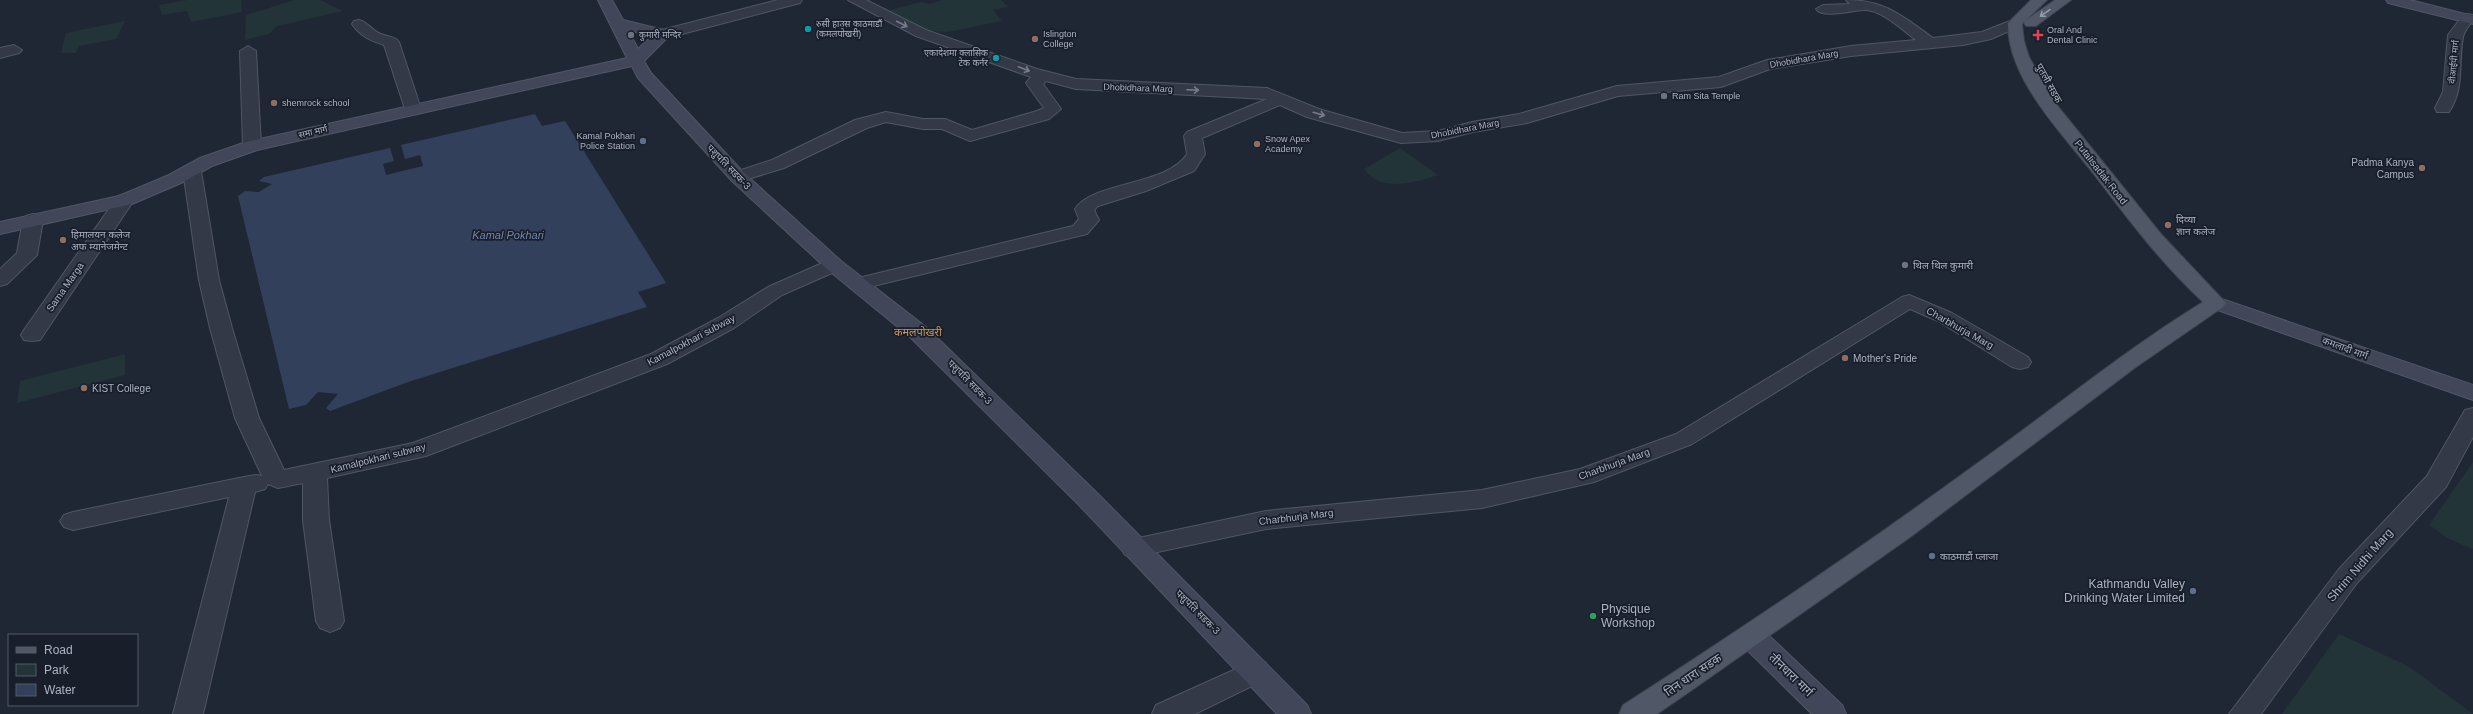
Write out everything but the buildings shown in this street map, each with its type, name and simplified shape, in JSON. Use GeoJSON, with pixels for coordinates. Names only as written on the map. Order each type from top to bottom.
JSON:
{"type":"FeatureCollection","features":[{"type":"Feature","properties":{"kind":"main road","name":"पशुपति सडक-3"},"geometry":{"type":"LineString","coordinates":[[605,0],[618,23],[635,62],[644,75],[738,177],[834,265],[918,332],[1088,499],[1296,714]]}},
{"type":"Feature","properties":{"kind":"main road"},"geometry":{"type":"LineString","coordinates":[[2021,25],[2026,11],[2040,0]]}},
{"type":"Feature","properties":{"kind":"main road"},"geometry":{"type":"LineString","coordinates":[[2021,25],[2064,0]]}},
{"type":"Feature","properties":{"kind":"main road"},"geometry":{"type":"LineString","coordinates":[[2393,0],[2470,19]]}},
{"type":"Feature","properties":{"kind":"main road"},"geometry":{"type":"LineString","coordinates":[[618,23],[663,34]]}},
{"type":"Feature","properties":{"kind":"main road","name":"Putalisadak Road"},"geometry":{"type":"LineString","coordinates":[[2021,25],[2016,41],[2024,61],[2044,96],[2155,240],[2192,282],[2216,303]]}},
{"type":"Feature","properties":{"kind":"main road"},"geometry":{"type":"LineString","coordinates":[[635,62],[663,34]]}},
{"type":"Feature","properties":{"kind":"main road","name":"समा मार्ग"},"geometry":{"type":"LineString","coordinates":[[0,228],[125,200],[192,171],[206,162],[252,146],[413,109],[635,62]]}},
{"type":"Feature","properties":{"kind":"main road","name":"कमलादी मार्ग"},"geometry":{"type":"LineString","coordinates":[[2216,303],[2473,393]]}},
{"type":"Feature","properties":{"kind":"main road","name":"तिन धारा सडक"},"geometry":{"type":"LineString","coordinates":[[1634,714],[1751,636],[1986,470],[2169,330],[2216,303]]}},
{"type":"Feature","properties":{"kind":"main road","name":"तीनधारा मार्ग"},"geometry":{"type":"LineString","coordinates":[[1751,636],[1831,714]]}},
{"type":"Feature","properties":{"kind":"street"},"geometry":{"type":"LineString","coordinates":[[663,34],[795,0]]}},
{"type":"Feature","properties":{"kind":"street","name":"Dhobidhara Marg"},"geometry":{"type":"LineString","coordinates":[[855,0],[921,33],[1042,76],[1076,84],[1267,93],[1313,113],[1401,138],[1438,136],[1472,126],[1521,119],[1618,91],[1721,82],[1775,64],[1851,51],[1931,44],[1986,36],[2021,25]]}},
{"type":"Feature","properties":{"kind":"street"},"geometry":{"type":"LineString","coordinates":[[1853,0],[1869,5],[1888,14],[1931,44]]}},
{"type":"Feature","properties":{"kind":"street"},"geometry":{"type":"LineString","coordinates":[[1823,9],[1850,8],[1869,5]]}},
{"type":"Feature","properties":{"kind":"street","name":"वीआईपी मार्ग"},"geometry":{"type":"LineString","coordinates":[[2443,108],[2451,92],[2456,35],[2470,19]]}},
{"type":"Feature","properties":{"kind":"street"},"geometry":{"type":"LineString","coordinates":[[360,24],[374,36],[391,42],[413,109]]}},
{"type":"Feature","properties":{"kind":"street"},"geometry":{"type":"LineString","coordinates":[[248,51],[252,146]]}},
{"type":"Feature","properties":{"kind":"street"},"geometry":{"type":"LineString","coordinates":[[738,177],[778,164],[861,124],[886,117],[923,124],[945,124],[970,136],[1043,115],[1053,109],[1034,83],[1042,76]]}},
{"type":"Feature","properties":{"kind":"street"},"geometry":{"type":"LineString","coordinates":[[857,284],[1080,230],[1088,220],[1084,209],[1091,202],[1140,187],[1188,167],[1196,154],[1193,136],[1280,99]]}},
{"type":"Feature","properties":{"kind":"street"},"geometry":{"type":"LineString","coordinates":[[192,171],[209,280],[221,328],[247,418],[269,468],[278,480]]}},
{"type":"Feature","properties":{"kind":"street","name":"Sama Marga"},"geometry":{"type":"LineString","coordinates":[[32,335],[125,200]]}},
{"type":"Feature","properties":{"kind":"street"},"geometry":{"type":"LineString","coordinates":[[0,280],[27,255],[33,220]]}},
{"type":"Feature","properties":{"kind":"street","name":"Kamalpokhari subway"},"geometry":{"type":"LineString","coordinates":[[73,521],[244,485],[315,473],[418,450],[660,359],[726,323],[776,291],[834,265]]}},
{"type":"Feature","properties":{"kind":"street","name":"Charbhurja Marg"},"geometry":{"type":"LineString","coordinates":[[1134,548],[1266,520],[1482,499],[1585,476],[1684,439],[1909,301],[1946,317],[2020,362]]}},
{"type":"Feature","properties":{"kind":"street","name":"Shrim Nidhi Marg"},"geometry":{"type":"LineString","coordinates":[[2244,714],[2348,576],[2437,480],[2473,415]]}},
{"type":"Feature","properties":{"kind":"street"},"geometry":{"type":"LineString","coordinates":[[315,473],[316,520],[330,621]]}},
{"type":"Feature","properties":{"kind":"street"},"geometry":{"type":"LineString","coordinates":[[188,714],[244,485]]}},
{"type":"Feature","properties":{"kind":"street"},"geometry":{"type":"LineString","coordinates":[[1167,714],[1256,671]]}},
{"type":"Feature","properties":{"kind":"green space"},"geometry":{"type":"Polygon","coordinates":[[[187,0],[241,0],[242,12],[191,22],[187,11],[162,15],[159,5],[187,0]]]}},
{"type":"Feature","properties":{"kind":"green space"},"geometry":{"type":"Polygon","coordinates":[[[295,0],[320,0],[343,11],[277,26],[269,34],[245,40],[246,15],[295,0]]]}},
{"type":"Feature","properties":{"kind":"green space"},"geometry":{"type":"Polygon","coordinates":[[[943,0],[1001,0],[1008,7],[993,10],[1002,21],[948,32],[930,31],[887,11],[921,2],[930,4],[943,0]]]}},
{"type":"Feature","properties":{"kind":"green space"},"geometry":{"type":"Polygon","coordinates":[[[125,21],[116,39],[79,46],[76,53],[61,53],[66,33],[125,21]]]}},
{"type":"Feature","properties":{"kind":"green space"},"geometry":{"type":"Polygon","coordinates":[[[1400,148],[1438,175],[1409,183],[1389,184],[1379,181],[1364,169],[1400,148]]]}},
{"type":"Feature","properties":{"kind":"green space"},"geometry":{"type":"Polygon","coordinates":[[[125,354],[125,375],[17,403],[20,381],[125,354]]]}},
{"type":"Feature","properties":{"kind":"green space"},"geometry":{"type":"Polygon","coordinates":[[[2473,462],[2473,549],[2449,539],[2429,525],[2473,462]]]}},
{"type":"Feature","properties":{"kind":"green space"},"geometry":{"type":"Polygon","coordinates":[[[2339,634],[2408,666],[2473,714],[2282,714],[2339,634]]]}},
{"type":"Feature","properties":{"kind":"water","name":"Kamal Pokhari"},"geometry":{"type":"Polygon","coordinates":[[[535,114],[542,126],[565,121],[666,283],[638,292],[647,307],[408,382],[330,411],[326,408],[338,394],[318,392],[306,405],[289,409],[238,196],[245,191],[259,192],[272,184],[259,181],[264,177],[390,148],[394,161],[383,164],[386,175],[423,166],[420,155],[405,159],[401,145],[535,114]]]}},
{"type":"Feature","properties":{"kind":"place","name":"रुसी हाउस काठमाडौं (कमलपोखरी)"},"geometry":{"type":"Point","coordinates":[808,29]}},
{"type":"Feature","properties":{"kind":"place","name":"कुमारी मन्दिर"},"geometry":{"type":"Point","coordinates":[631,35]}},
{"type":"Feature","properties":{"kind":"place","name":"Oral And Dental Clinic"},"geometry":{"type":"Point","coordinates":[2038,35]}},
{"type":"Feature","properties":{"kind":"place","name":"Islington College"},"geometry":{"type":"Point","coordinates":[1035,39]}},
{"type":"Feature","properties":{"kind":"place","name":"एकादेशमा क्लासिक टेक कर्नर"},"geometry":{"type":"Point","coordinates":[996,58]}},
{"type":"Feature","properties":{"kind":"place","name":"Ram Sita Temple"},"geometry":{"type":"Point","coordinates":[1664,96]}},
{"type":"Feature","properties":{"kind":"place","name":"shemrock school"},"geometry":{"type":"Point","coordinates":[274,103]}},
{"type":"Feature","properties":{"kind":"place","name":"Kamal Pokhari Police Station"},"geometry":{"type":"Point","coordinates":[643,141]}},
{"type":"Feature","properties":{"kind":"place","name":"Snow Apex Academy"},"geometry":{"type":"Point","coordinates":[1257,144]}},
{"type":"Feature","properties":{"kind":"place","name":"Padma Kanya Campus"},"geometry":{"type":"Point","coordinates":[2422,168]}},
{"type":"Feature","properties":{"kind":"place","name":"दिव्या ज्ञान कलेज"},"geometry":{"type":"Point","coordinates":[2168,225]}},
{"type":"Feature","properties":{"kind":"place","name":"हिमालयन कलेज अफ म्यानेजमेन्ट"},"geometry":{"type":"Point","coordinates":[63,240]}},
{"type":"Feature","properties":{"kind":"place","name":"थिल थिल कुमारी"},"geometry":{"type":"Point","coordinates":[1905,265]}},
{"type":"Feature","properties":{"kind":"place","name":"Mother's Pride"},"geometry":{"type":"Point","coordinates":[1845,358]}},
{"type":"Feature","properties":{"kind":"place","name":"KIST College"},"geometry":{"type":"Point","coordinates":[84,388]}},
{"type":"Feature","properties":{"kind":"place","name":"काठमाडौं प्लाजा"},"geometry":{"type":"Point","coordinates":[1932,556]}},
{"type":"Feature","properties":{"kind":"place","name":"Kathmandu Valley Drinking Water Limited"},"geometry":{"type":"Point","coordinates":[2193,591]}},
{"type":"Feature","properties":{"kind":"place","name":"Physique Workshop"},"geometry":{"type":"Point","coordinates":[1593,616]}},
{"type":"Feature","properties":{"kind":"district","name":"कमलपोखरी"},"geometry":{"type":"Point","coordinates":[918,332]}}]}
